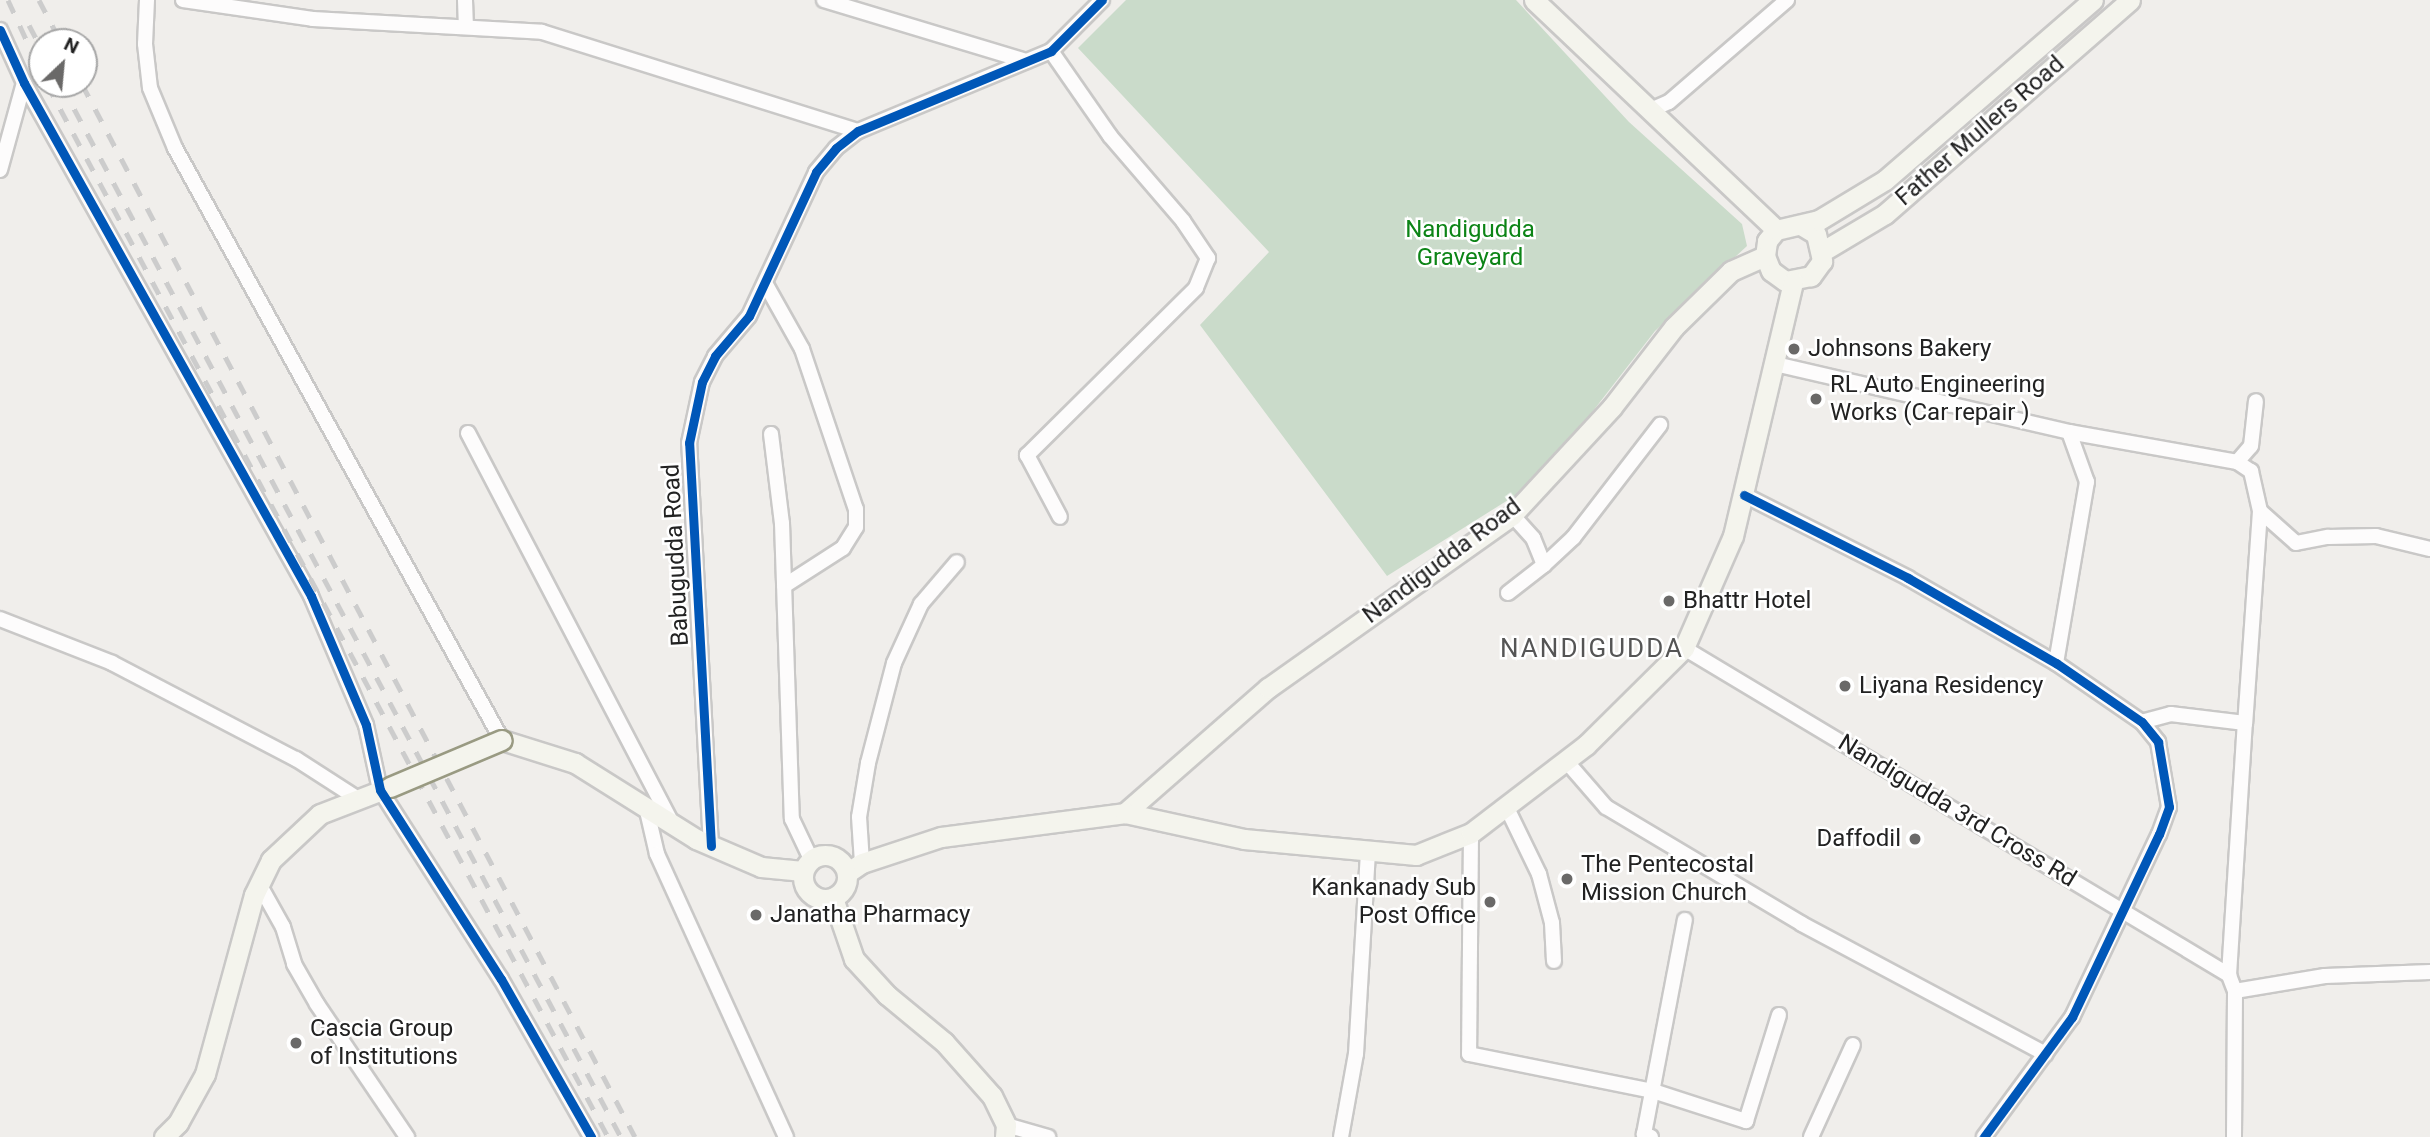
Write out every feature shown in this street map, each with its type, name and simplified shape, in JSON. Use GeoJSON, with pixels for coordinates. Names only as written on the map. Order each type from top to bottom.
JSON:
{"type":"FeatureCollection","features":[{"type":"Feature","properties":{"kind":"main road"},"geometry":{"type":"LineString","coordinates":[[1534,0],[1653,108],[1776,229]]}},
{"type":"Feature","properties":{"kind":"main road"},"geometry":{"type":"LineString","coordinates":[[1801,225],[1816,234],[1823,251],[1811,276],[1793,282],[1771,271],[1765,257],[1767,241],[1776,229],[1801,225],[1839,211],[1885,180],[2093,0]]}},
{"type":"Feature","properties":{"kind":"main road","name":"Father Mullers Road"},"geometry":{"type":"LineString","coordinates":[[1823,251],[1885,215],[2130,0]]}},
{"type":"Feature","properties":{"kind":"main road","name":"Nandigudda Road"},"geometry":{"type":"LineString","coordinates":[[1125,813],[1268,688],[1512,515],[1612,407],[1674,327],[1731,271],[1765,257]]}},
{"type":"Feature","properties":{"kind":"main road"},"geometry":{"type":"LineString","coordinates":[[807,865],[808,892],[822,900],[832,898],[844,888],[854,868],[942,838],[1125,813],[1244,839],[1416,855],[1471,832],[1566,761],[1684,648],[1733,536],[1793,282]]}},
{"type":"Feature","properties":{"kind":"main road"},"geometry":{"type":"LineString","coordinates":[[164,1137],[178,1123],[205,1074],[260,884],[271,860],[293,835],[320,814],[355,797],[385,789],[502,740],[575,763],[673,826],[761,867],[807,865],[836,857],[854,868]]}},
{"type":"Feature","properties":{"kind":"main road"},"geometry":{"type":"LineString","coordinates":[[832,898],[854,958],[887,995],[944,1042],[992,1096],[1005,1131]]}},
{"type":"Feature","properties":{"kind":"street"},"geometry":{"type":"LineString","coordinates":[[147,0],[145,44],[150,88],[175,148],[502,740]]}},
{"type":"Feature","properties":{"kind":"street"},"geometry":{"type":"LineString","coordinates":[[183,0],[313,19],[466,25],[542,32],[858,131]]}},
{"type":"Feature","properties":{"kind":"street"},"geometry":{"type":"LineString","coordinates":[[465,0],[466,25]]}},
{"type":"Feature","properties":{"kind":"street"},"geometry":{"type":"LineString","coordinates":[[824,0],[1026,61]]}},
{"type":"Feature","properties":{"kind":"street","name":"Babugudda Road"},"geometry":{"type":"LineString","coordinates":[[711,846],[689,443],[702,382],[715,356],[749,316],[816,172],[858,131],[1051,51],[1102,0]]}},
{"type":"Feature","properties":{"kind":"street"},"geometry":{"type":"LineString","coordinates":[[1653,108],[1669,102],[1780,2]]}},
{"type":"Feature","properties":{"kind":"street"},"geometry":{"type":"LineString","coordinates":[[0,30],[24,83],[310,596],[366,725],[385,789],[501,979],[591,1137]]}},
{"type":"Feature","properties":{"kind":"street"},"geometry":{"type":"LineString","coordinates":[[1051,51],[1110,136],[1183,220],[1208,258],[1196,288],[1027,455],[1060,517]]}},
{"type":"Feature","properties":{"kind":"street"},"geometry":{"type":"LineString","coordinates":[[0,170],[24,83]]}},
{"type":"Feature","properties":{"kind":"street"},"geometry":{"type":"LineString","coordinates":[[765,282],[802,349],[856,509],[856,527],[843,548],[783,586]]}},
{"type":"Feature","properties":{"kind":"street"},"geometry":{"type":"LineString","coordinates":[[1774,365],[2069,432],[2237,462],[2251,471],[2260,511],[2229,975],[2235,991],[2234,1137]]}},
{"type":"Feature","properties":{"kind":"street"},"geometry":{"type":"LineString","coordinates":[[2237,462],[2251,446],[2256,401]]}},
{"type":"Feature","properties":{"kind":"street"},"geometry":{"type":"LineString","coordinates":[[1508,593],[1573,538],[1660,425]]}},
{"type":"Feature","properties":{"kind":"street"},"geometry":{"type":"LineString","coordinates":[[2056,663],[2087,482],[2069,432]]}},
{"type":"Feature","properties":{"kind":"street"},"geometry":{"type":"LineString","coordinates":[[468,433],[673,826]]}},
{"type":"Feature","properties":{"kind":"street"},"geometry":{"type":"LineString","coordinates":[[771,434],[782,523],[792,819],[807,865]]}},
{"type":"Feature","properties":{"kind":"street"},"geometry":{"type":"LineString","coordinates":[[1744,495],[1909,578],[2056,663],[2142,722],[2158,742],[2169,807],[2071,1017],[1984,1137]]}},
{"type":"Feature","properties":{"kind":"street"},"geometry":{"type":"LineString","coordinates":[[2260,511],[2296,543],[2328,537],[2376,536],[2430,549]]}},
{"type":"Feature","properties":{"kind":"street"},"geometry":{"type":"LineString","coordinates":[[1512,515],[1534,538],[1544,565]]}},
{"type":"Feature","properties":{"kind":"street"},"geometry":{"type":"LineString","coordinates":[[854,868],[866,776],[894,663],[921,604],[957,562]]}},
{"type":"Feature","properties":{"kind":"street"},"geometry":{"type":"LineString","coordinates":[[0,619],[112,663],[296,759],[355,797]]}},
{"type":"Feature","properties":{"kind":"street","name":"Nandigudda 3rd Cross Rd"},"geometry":{"type":"LineString","coordinates":[[1684,648],[2229,975]]}},
{"type":"Feature","properties":{"kind":"street"},"geometry":{"type":"LineString","coordinates":[[2142,722],[2171,714],[2245,723]]}},
{"type":"Feature","properties":{"kind":"street"},"geometry":{"type":"LineString","coordinates":[[1566,761],[1606,807],[1802,924],[2045,1054]]}},
{"type":"Feature","properties":{"kind":"street"},"geometry":{"type":"LineString","coordinates":[[1506,806],[1539,874],[1552,923],[1553,961]]}},
{"type":"Feature","properties":{"kind":"street"},"geometry":{"type":"LineString","coordinates":[[647,811],[663,867],[786,1137]]}},
{"type":"Feature","properties":{"kind":"street"},"geometry":{"type":"LineString","coordinates":[[1471,832],[1469,1054],[1653,1091],[1746,1121],[1779,1015]]}},
{"type":"Feature","properties":{"kind":"street"},"geometry":{"type":"LineString","coordinates":[[1341,1137],[1356,1054],[1367,851]]}},
{"type":"Feature","properties":{"kind":"street"},"geometry":{"type":"LineString","coordinates":[[260,884],[283,928],[294,964],[317,1004],[407,1137]]}},
{"type":"Feature","properties":{"kind":"street"},"geometry":{"type":"LineString","coordinates":[[1651,1137],[1644,1134],[1685,920]]}},
{"type":"Feature","properties":{"kind":"street"},"geometry":{"type":"LineString","coordinates":[[2235,991],[2325,976],[2430,972]]}},
{"type":"Feature","properties":{"kind":"street"},"geometry":{"type":"LineString","coordinates":[[1811,1137],[1853,1045]]}},
{"type":"Feature","properties":{"kind":"street"},"geometry":{"type":"LineString","coordinates":[[1005,1131],[1048,1137]]}},
{"type":"Feature","properties":{"kind":"green space","name":"Nandigudda Graveyard"},"geometry":{"type":"Polygon","coordinates":[[[1126,0],[1516,0],[1629,122],[1742,224],[1747,246],[1655,331],[1555,460],[1516,495],[1387,576],[1200,325],[1269,252],[1078,48],[1126,0]]]}},
{"type":"Feature","properties":{"kind":"railway"},"geometry":{"type":"LineString","coordinates":[[8,0],[28,44]]}},
{"type":"Feature","properties":{"kind":"railway"},"geometry":{"type":"LineString","coordinates":[[39,0],[54,28]]}},
{"type":"Feature","properties":{"kind":"railway"},"geometry":{"type":"LineString","coordinates":[[54,98],[608,1137]]}},
{"type":"Feature","properties":{"kind":"railway"},"geometry":{"type":"LineString","coordinates":[[68,98],[621,1137]]}},
{"type":"Feature","properties":{"kind":"railway"},"geometry":{"type":"LineString","coordinates":[[89,98],[635,1137]]}},
{"type":"Feature","properties":{"kind":"cycle path"},"geometry":{"type":"LineString","coordinates":[[711,846],[689,443],[702,382],[715,356],[749,316],[816,172],[836,148],[858,131],[1051,51],[1102,0]]}},
{"type":"Feature","properties":{"kind":"cycle path"},"geometry":{"type":"LineString","coordinates":[[0,30],[24,83],[311,596],[366,725],[380,790],[501,979],[591,1137]]}},
{"type":"Feature","properties":{"kind":"cycle path"},"geometry":{"type":"LineString","coordinates":[[1744,495],[1908,578],[2056,663],[2142,722],[2158,742],[2169,807],[2159,834],[2072,1017],[1984,1137]]}},
{"type":"Feature","properties":{"kind":"place","name":"Johnsons Bakery"},"geometry":{"type":"Point","coordinates":[1794,349]}},
{"type":"Feature","properties":{"kind":"place","name":"RL Auto Engineering Works (Car repair )"},"geometry":{"type":"Point","coordinates":[1816,399]}},
{"type":"Feature","properties":{"kind":"place","name":"Bhattr Hotel"},"geometry":{"type":"Point","coordinates":[1669,601]}},
{"type":"Feature","properties":{"kind":"place","name":"Liyana Residency"},"geometry":{"type":"Point","coordinates":[1845,686]}},
{"type":"Feature","properties":{"kind":"place","name":"Daffodil"},"geometry":{"type":"Point","coordinates":[1915,839]}},
{"type":"Feature","properties":{"kind":"place","name":"The Pentecostal Mission Church"},"geometry":{"type":"Point","coordinates":[1567,879]}},
{"type":"Feature","properties":{"kind":"place","name":"Kankanady Sub Post Office"},"geometry":{"type":"Point","coordinates":[1490,902]}},
{"type":"Feature","properties":{"kind":"place","name":"Janatha Pharmacy"},"geometry":{"type":"Point","coordinates":[756,915]}},
{"type":"Feature","properties":{"kind":"place","name":"Cascia Group of Institutions"},"geometry":{"type":"Point","coordinates":[296,1043]}},
{"type":"Feature","properties":{"kind":"district","name":"NANDIGUDDA"},"geometry":{"type":"Point","coordinates":[1592,649]}}]}
